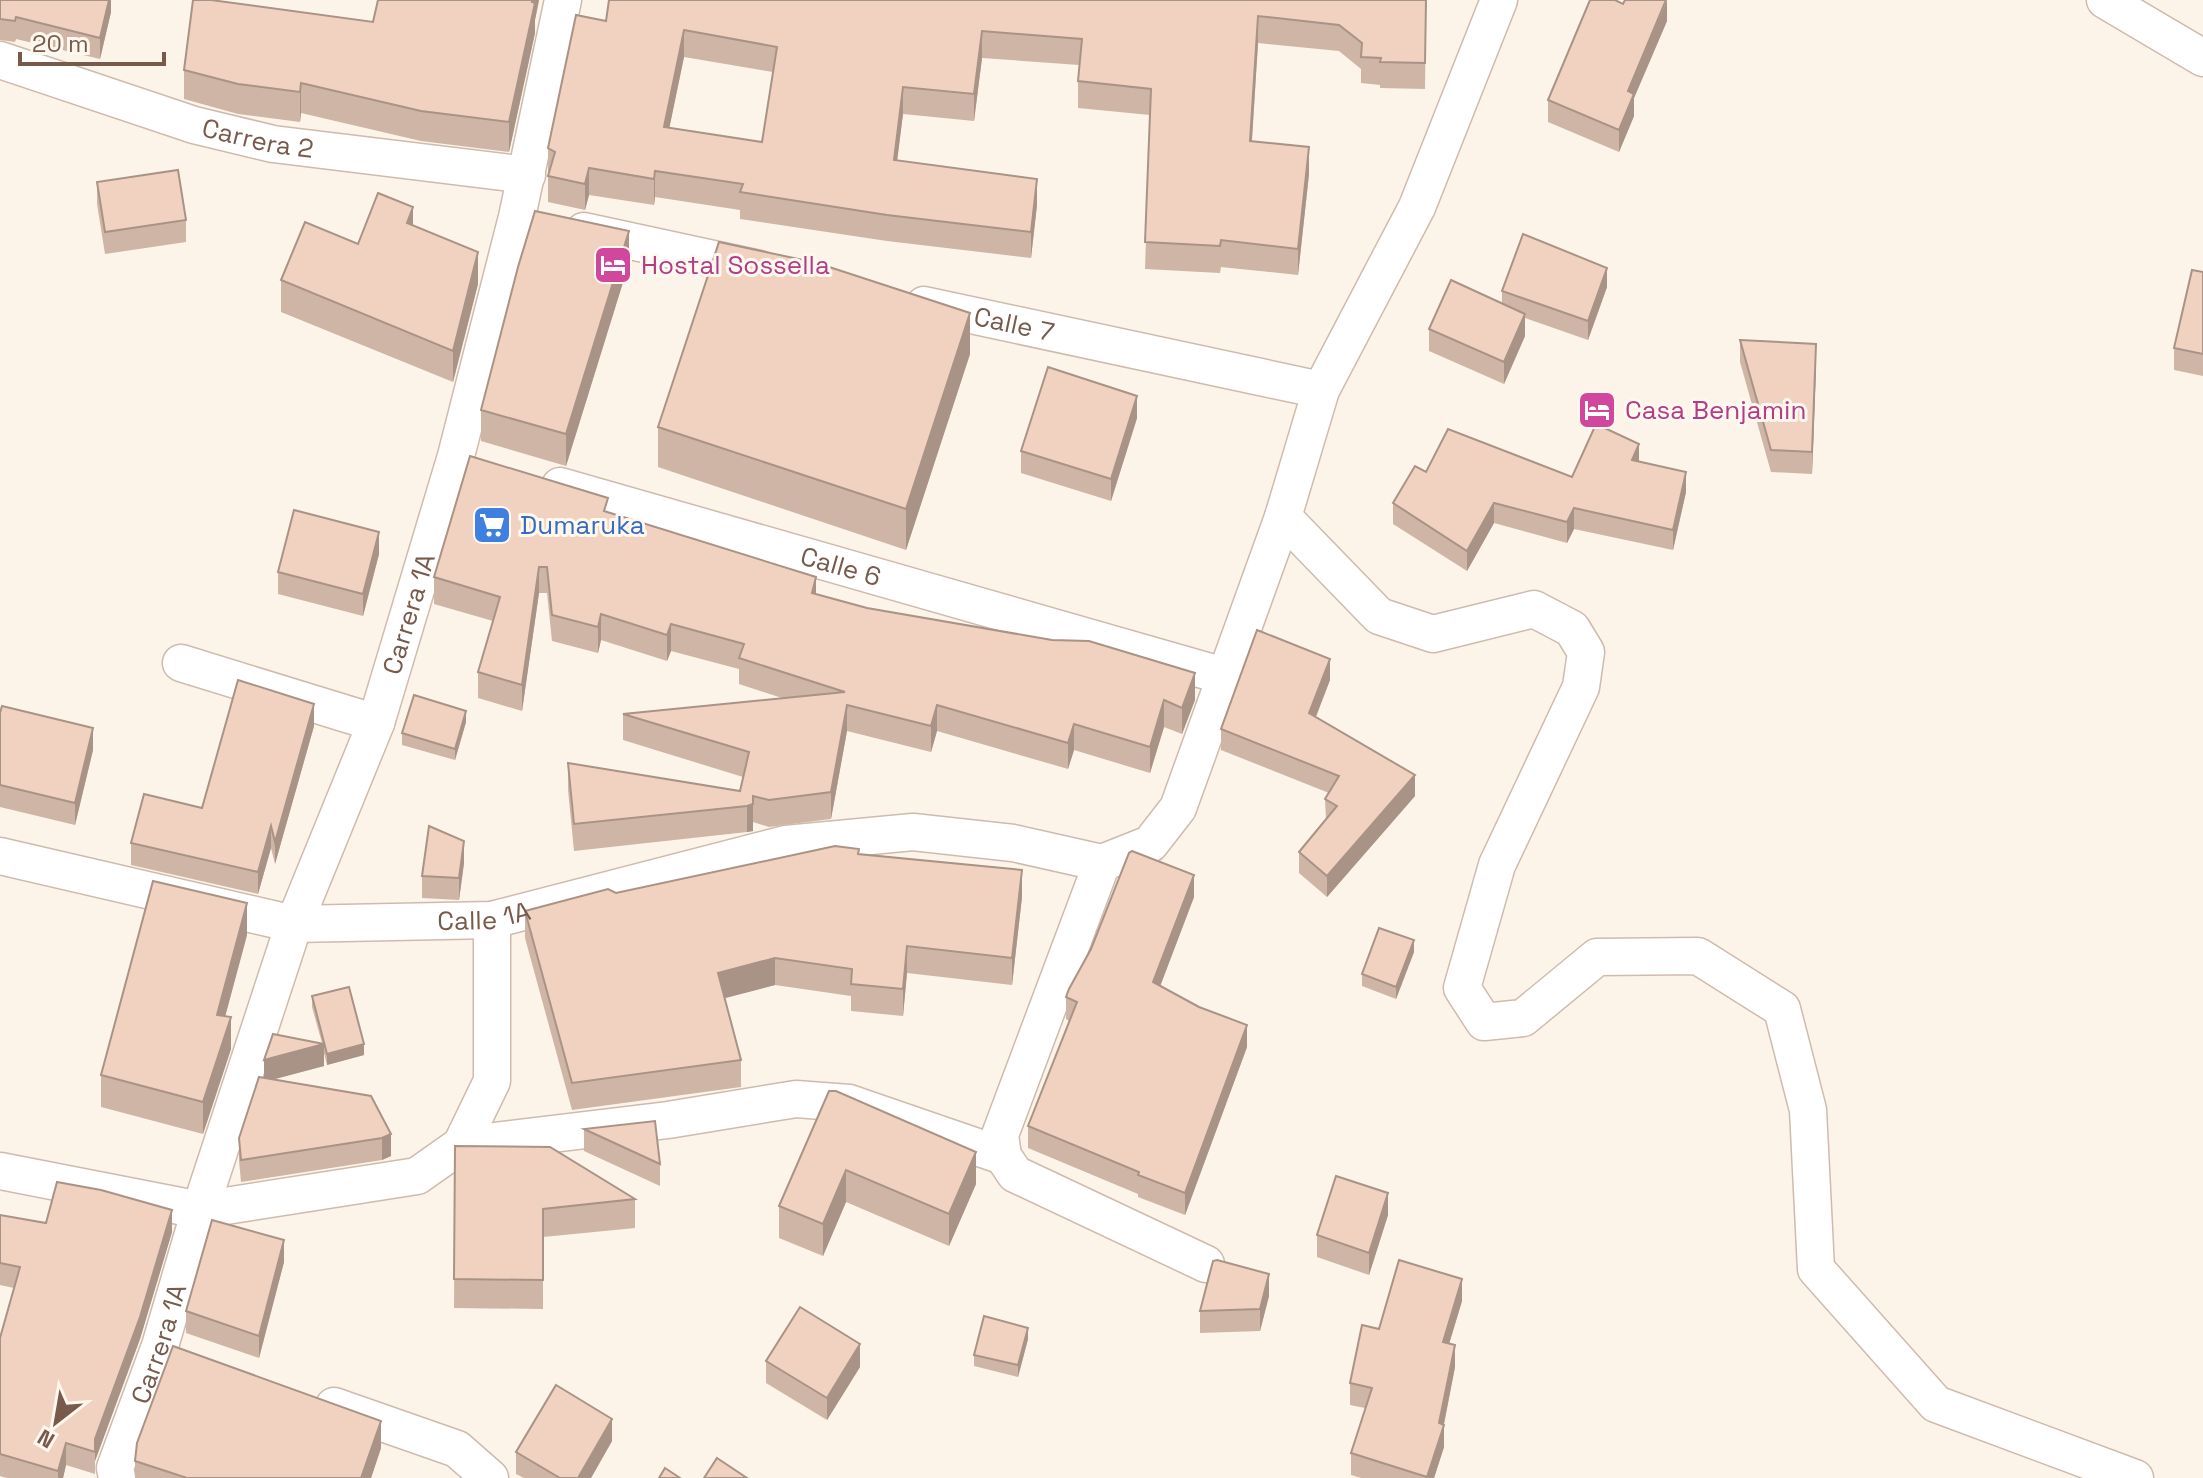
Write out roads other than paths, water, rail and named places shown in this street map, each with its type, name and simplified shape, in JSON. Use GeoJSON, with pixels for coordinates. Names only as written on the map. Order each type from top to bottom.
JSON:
{"type":"FeatureCollection","features":[{"type":"Feature","properties":{"kind":"street","name":"Carrera 1A"},"geometry":{"type":"LineString","coordinates":[[117,1478],[115,1468],[175,1352],[200,1210],[294,924],[376,723],[471,460],[517,217],[563,0]]}},
{"type":"Feature","properties":{"kind":"street"},"geometry":{"type":"LineString","coordinates":[[1206,1264],[1015,1174],[1003,1156],[1000,1135],[1102,863],[1150,844],[1178,808],[1283,517],[1321,390],[1417,207],[1499,0]]}},
{"type":"Feature","properties":{"kind":"street"},"geometry":{"type":"LineString","coordinates":[[2105,0],[2203,58]]}},
{"type":"Feature","properties":{"kind":"street","name":"Carrera 2"},"geometry":{"type":"LineString","coordinates":[[0,60],[194,125],[273,144],[527,175]]}},
{"type":"Feature","properties":{"kind":"street"},"geometry":{"type":"LineString","coordinates":[[517,217],[796,277]]}},
{"type":"Feature","properties":{"kind":"street","name":"Calle 7"},"geometry":{"type":"LineString","coordinates":[[888,297],[1321,390]]}},
{"type":"Feature","properties":{"kind":"street","name":"Calle 6"},"geometry":{"type":"LineString","coordinates":[[533,478],[1224,676]]}},
{"type":"Feature","properties":{"kind":"street"},"geometry":{"type":"LineString","coordinates":[[1283,517],[1379,616],[1433,634],[1534,609],[1572,629],[1586,652],[1581,687],[1497,865],[1462,988],[1484,1022],[1523,1018],[1597,957],[1698,956],[1782,1009],[1808,1110],[1816,1269],[1936,1404],[2135,1478]]}},
{"type":"Feature","properties":{"kind":"street"},"geometry":{"type":"LineString","coordinates":[[181,663],[376,723]]}},
{"type":"Feature","properties":{"kind":"street","name":"Calle 1A"},"geometry":{"type":"LineString","coordinates":[[0,856],[294,924],[492,920],[786,844],[913,832],[1013,843],[1102,863]]}},
{"type":"Feature","properties":{"kind":"street"},"geometry":{"type":"LineString","coordinates":[[461,1145],[492,1081],[492,920]]}},
{"type":"Feature","properties":{"kind":"street"},"geometry":{"type":"LineString","coordinates":[[0,1171],[200,1210],[417,1176],[461,1145],[668,1120],[796,1099],[849,1103],[1003,1156]]}},
{"type":"Feature","properties":{"kind":"street"},"geometry":{"type":"LineString","coordinates":[[309,1398],[457,1449],[490,1478]]}},
{"type":"Feature","properties":{"kind":"place","name":"Hostal Sossella"},"geometry":{"type":"Point","coordinates":[613,265]}},
{"type":"Feature","properties":{"kind":"place","name":"Casa Benjamin"},"geometry":{"type":"Point","coordinates":[1597,410]}},
{"type":"Feature","properties":{"kind":"place","name":"Dumaruka"},"geometry":{"type":"Point","coordinates":[492,525]}}]}
